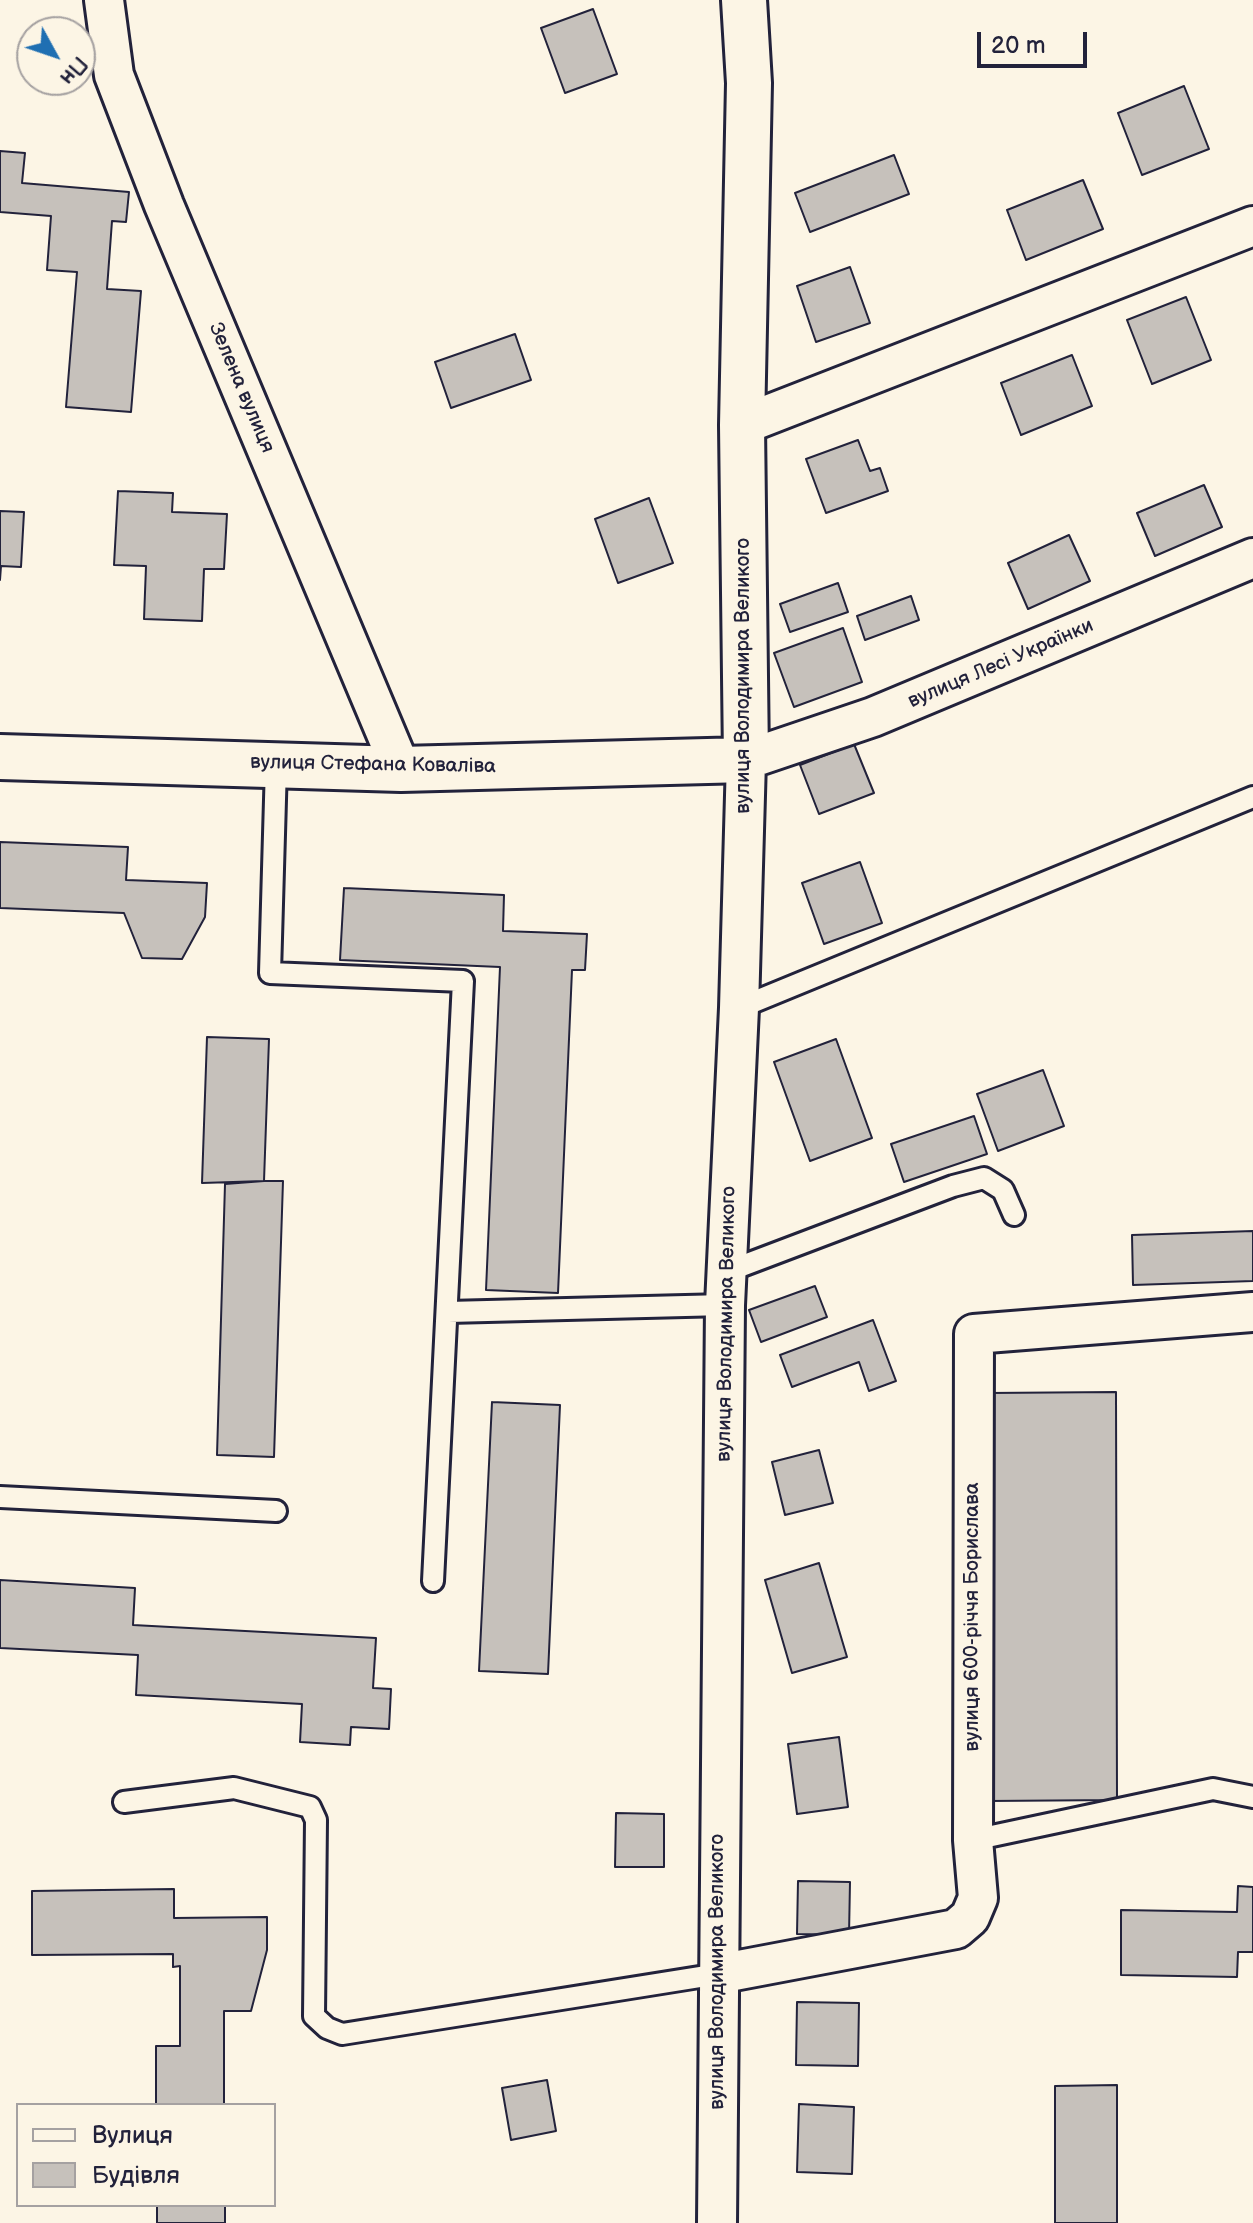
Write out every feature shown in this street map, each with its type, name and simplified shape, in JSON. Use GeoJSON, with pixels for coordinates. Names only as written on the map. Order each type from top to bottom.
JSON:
{"type":"FeatureCollection","features":[{"type":"Feature","properties":{"kind":"street","name":"Зелена вулиця"},"geometry":{"type":"LineString","coordinates":[[104,0],[114,75],[158,191],[401,769]]}},
{"type":"Feature","properties":{"kind":"street","name":"вулиця Володимира Великого"},"geometry":{"type":"LineString","coordinates":[[717,2223],[725,1288],[739,1008],[746,760],[742,425],[749,83],[744,0]]}},
{"type":"Feature","properties":{"kind":"street"},"geometry":{"type":"LineString","coordinates":[[742,425],[1253,226]]}},
{"type":"Feature","properties":{"kind":"street","name":"вулиця Лесі Українки"},"geometry":{"type":"LineString","coordinates":[[746,760],[873,717],[1253,558]]}},
{"type":"Feature","properties":{"kind":"street","name":"вулиця Стефана Коваліва"},"geometry":{"type":"LineString","coordinates":[[0,757],[401,769],[746,760]]}},
{"type":"Feature","properties":{"kind":"street","name":"вулиця 600-річчя Борислава"},"geometry":{"type":"LineString","coordinates":[[718,1974],[956,1929],[970,1917],[978,1898],[973,1840],[974,1334],[1253,1312]]}},
{"type":"Feature","properties":{"kind":"lane"},"geometry":{"type":"LineString","coordinates":[[276,765],[270,973],[463,981],[433,1581]]}},
{"type":"Feature","properties":{"kind":"lane"},"geometry":{"type":"LineString","coordinates":[[739,1008],[1253,797]]}},
{"type":"Feature","properties":{"kind":"lane"},"geometry":{"type":"LineString","coordinates":[[448,1312],[725,1288],[953,1186],[984,1178],[1003,1190],[1014,1215]]}},
{"type":"Feature","properties":{"kind":"lane"},"geometry":{"type":"LineString","coordinates":[[0,1497],[276,1511]]}},
{"type":"Feature","properties":{"kind":"lane"},"geometry":{"type":"LineString","coordinates":[[124,1802],[234,1788],[310,1807],[316,1820],[314,2016],[327,2028],[342,2034],[718,1974]]}},
{"type":"Feature","properties":{"kind":"lane"},"geometry":{"type":"LineString","coordinates":[[973,1840],[1213,1789],[1253,1797]]}},
{"type":"Feature","properties":{"kind":"building"},"geometry":{"type":"Polygon","coordinates":[[[593,9],[617,74],[565,93],[541,28],[593,9]]]}},
{"type":"Feature","properties":{"kind":"building"},"geometry":{"type":"Polygon","coordinates":[[[1184,86],[1209,149],[1142,175],[1118,113],[1184,86]]]}},
{"type":"Feature","properties":{"kind":"building"},"geometry":{"type":"Polygon","coordinates":[[[0,151],[25,153],[22,183],[129,192],[126,222],[112,221],[107,289],[141,291],[131,412],[66,407],[77,272],[47,270],[51,216],[0,212],[0,151]]]}},
{"type":"Feature","properties":{"kind":"building"},"geometry":{"type":"Polygon","coordinates":[[[894,155],[909,194],[810,232],[795,193],[894,155]]]}},
{"type":"Feature","properties":{"kind":"building"},"geometry":{"type":"Polygon","coordinates":[[[1083,180],[1103,229],[1026,260],[1007,210],[1083,180]]]}},
{"type":"Feature","properties":{"kind":"building"},"geometry":{"type":"Polygon","coordinates":[[[850,267],[870,323],[816,342],[797,286],[850,267]]]}},
{"type":"Feature","properties":{"kind":"building"},"geometry":{"type":"Polygon","coordinates":[[[1186,297],[1211,360],[1152,384],[1127,320],[1186,297]]]}},
{"type":"Feature","properties":{"kind":"building"},"geometry":{"type":"Polygon","coordinates":[[[515,334],[531,380],[451,408],[435,362],[515,334]]]}},
{"type":"Feature","properties":{"kind":"building"},"geometry":{"type":"Polygon","coordinates":[[[1072,355],[1092,406],[1021,435],[1001,383],[1072,355]]]}},
{"type":"Feature","properties":{"kind":"building"},"geometry":{"type":"Polygon","coordinates":[[[858,440],[870,471],[880,468],[888,491],[826,513],[806,459],[858,440]]]}},
{"type":"Feature","properties":{"kind":"building"},"geometry":{"type":"Polygon","coordinates":[[[1204,485],[1222,527],[1155,556],[1137,513],[1204,485]]]}},
{"type":"Feature","properties":{"kind":"building"},"geometry":{"type":"Polygon","coordinates":[[[118,491],[173,493],[172,512],[227,514],[224,569],[204,569],[202,621],[144,619],[146,566],[114,565],[118,491]]]}},
{"type":"Feature","properties":{"kind":"building"},"geometry":{"type":"Polygon","coordinates":[[[649,498],[673,563],[618,583],[595,519],[649,498]]]}},
{"type":"Feature","properties":{"kind":"building"},"geometry":{"type":"Polygon","coordinates":[[[0,511],[24,512],[21,567],[1,566],[0,580],[0,511]]]}},
{"type":"Feature","properties":{"kind":"building"},"geometry":{"type":"Polygon","coordinates":[[[1069,535],[1090,581],[1028,609],[1008,563],[1069,535]]]}},
{"type":"Feature","properties":{"kind":"building"},"geometry":{"type":"Polygon","coordinates":[[[838,583],[848,612],[790,632],[780,604],[838,583]]]}},
{"type":"Feature","properties":{"kind":"building"},"geometry":{"type":"Polygon","coordinates":[[[911,596],[919,620],[865,640],[857,616],[911,596]]]}},
{"type":"Feature","properties":{"kind":"building"},"geometry":{"type":"Polygon","coordinates":[[[843,628],[862,682],[794,707],[774,653],[843,628]]]}},
{"type":"Feature","properties":{"kind":"building"},"geometry":{"type":"Polygon","coordinates":[[[854,744],[874,793],[819,814],[800,765],[854,744]]]}},
{"type":"Feature","properties":{"kind":"building"},"geometry":{"type":"Polygon","coordinates":[[[0,842],[128,847],[126,880],[207,883],[205,917],[182,959],[142,958],[124,913],[0,908],[0,842]]]}},
{"type":"Feature","properties":{"kind":"building"},"geometry":{"type":"Polygon","coordinates":[[[860,862],[882,923],[824,944],[802,883],[860,862]]]}},
{"type":"Feature","properties":{"kind":"building"},"geometry":{"type":"Polygon","coordinates":[[[344,888],[504,895],[503,931],[587,934],[585,970],[572,970],[558,1293],[486,1290],[500,967],[340,960],[344,888]]]}},
{"type":"Feature","properties":{"kind":"building"},"geometry":{"type":"Polygon","coordinates":[[[207,1037],[269,1039],[264,1181],[202,1183],[207,1037]]]}},
{"type":"Feature","properties":{"kind":"building"},"geometry":{"type":"Polygon","coordinates":[[[836,1039],[872,1138],[810,1161],[774,1062],[836,1039]]]}},
{"type":"Feature","properties":{"kind":"building"},"geometry":{"type":"Polygon","coordinates":[[[1043,1070],[1064,1126],[998,1151],[977,1094],[1043,1070]]]}},
{"type":"Feature","properties":{"kind":"building"},"geometry":{"type":"Polygon","coordinates":[[[974,1116],[987,1154],[904,1182],[891,1144],[974,1116]]]}},
{"type":"Feature","properties":{"kind":"building"},"geometry":{"type":"Polygon","coordinates":[[[283,1181],[274,1457],[217,1455],[225,1184],[283,1181]]]}},
{"type":"Feature","properties":{"kind":"building"},"geometry":{"type":"Polygon","coordinates":[[[1253,1231],[1253,1281],[1133,1285],[1132,1235],[1253,1231]]]}},
{"type":"Feature","properties":{"kind":"building"},"geometry":{"type":"Polygon","coordinates":[[[815,1286],[827,1317],[761,1342],[749,1310],[815,1286]]]}},
{"type":"Feature","properties":{"kind":"building"},"geometry":{"type":"Polygon","coordinates":[[[873,1320],[896,1381],[869,1391],[859,1362],[792,1387],[780,1355],[873,1320]]]}},
{"type":"Feature","properties":{"kind":"building"},"geometry":{"type":"Polygon","coordinates":[[[1116,1392],[1117,1800],[988,1801],[988,1393],[1116,1392]]]}},
{"type":"Feature","properties":{"kind":"building"},"geometry":{"type":"Polygon","coordinates":[[[492,1402],[560,1405],[548,1674],[479,1671],[492,1402]]]}},
{"type":"Feature","properties":{"kind":"building"},"geometry":{"type":"Polygon","coordinates":[[[819,1450],[833,1503],[785,1515],[772,1462],[819,1450]]]}},
{"type":"Feature","properties":{"kind":"building"},"geometry":{"type":"Polygon","coordinates":[[[819,1563],[847,1657],[792,1673],[765,1580],[819,1563]]]}},
{"type":"Feature","properties":{"kind":"building"},"geometry":{"type":"Polygon","coordinates":[[[0,1580],[135,1588],[133,1625],[376,1638],[373,1688],[391,1689],[389,1729],[351,1727],[350,1745],[300,1742],[302,1704],[136,1695],[138,1655],[0,1648],[0,1580]]]}},
{"type":"Feature","properties":{"kind":"building"},"geometry":{"type":"Polygon","coordinates":[[[839,1737],[848,1807],[797,1814],[788,1744],[839,1737]]]}},
{"type":"Feature","properties":{"kind":"building"},"geometry":{"type":"Polygon","coordinates":[[[616,1813],[664,1814],[664,1867],[615,1867],[616,1813]]]}},
{"type":"Feature","properties":{"kind":"building"},"geometry":{"type":"Polygon","coordinates":[[[798,1881],[850,1882],[849,1935],[797,1934],[798,1881]]]}},
{"type":"Feature","properties":{"kind":"building"},"geometry":{"type":"Polygon","coordinates":[[[1238,1886],[1253,1887],[1253,1952],[1238,1952],[1237,1977],[1121,1975],[1121,1910],[1237,1912],[1238,1886]]]}},
{"type":"Feature","properties":{"kind":"building"},"geometry":{"type":"Polygon","coordinates":[[[174,1889],[174,1918],[267,1917],[267,1950],[251,2011],[224,2011],[224,2103],[156,2103],[156,2046],[180,2046],[180,1966],[173,1967],[173,1954],[32,1955],[32,1891],[174,1889]]]}},
{"type":"Feature","properties":{"kind":"building"},"geometry":{"type":"Polygon","coordinates":[[[797,2002],[859,2003],[858,2066],[796,2065],[797,2002]]]}},
{"type":"Feature","properties":{"kind":"building"},"geometry":{"type":"Polygon","coordinates":[[[547,2080],[556,2131],[511,2140],[502,2088],[547,2080]]]}},
{"type":"Feature","properties":{"kind":"building"},"geometry":{"type":"Polygon","coordinates":[[[1117,2085],[1117,2223],[1055,2223],[1055,2086],[1117,2085]]]}},
{"type":"Feature","properties":{"kind":"building"},"geometry":{"type":"Polygon","coordinates":[[[799,2104],[854,2107],[852,2174],[797,2172],[799,2104]]]}},
{"type":"Feature","properties":{"kind":"building"},"geometry":{"type":"Polygon","coordinates":[[[157,2207],[225,2207],[225,2223],[157,2223],[157,2207]]]}}]}
